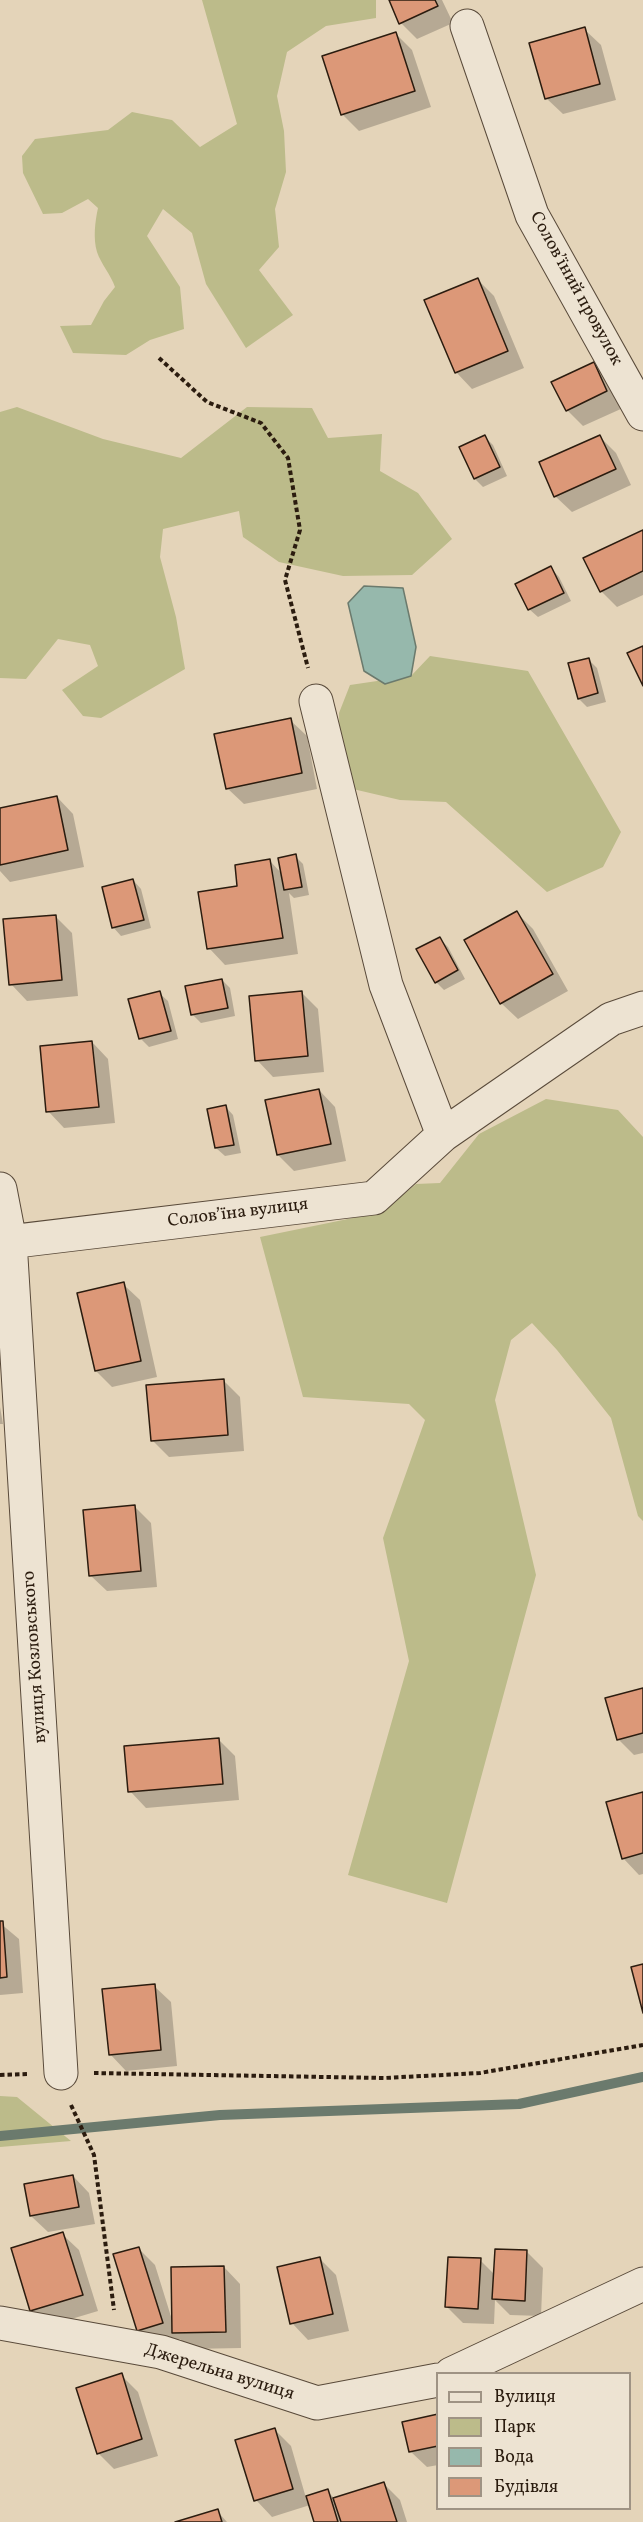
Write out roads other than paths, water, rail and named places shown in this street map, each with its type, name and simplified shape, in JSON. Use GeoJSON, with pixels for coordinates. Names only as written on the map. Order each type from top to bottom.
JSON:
{"type":"FeatureCollection","features":[{"type":"Feature","properties":{"kind":"street","name":"Соловʼїний провулок"},"geometry":{"type":"LineString","coordinates":[[467,26],[532,215],[643,414]]}},
{"type":"Feature","properties":{"kind":"street"},"geometry":{"type":"LineString","coordinates":[[316,701],[386,985],[443,1135]]}},
{"type":"Feature","properties":{"kind":"street","name":"Соловʼїна вулиця"},"geometry":{"type":"LineString","coordinates":[[5,1242],[374,1198],[443,1135],[611,1019],[643,1008]]}},
{"type":"Feature","properties":{"kind":"street"},"geometry":{"type":"LineString","coordinates":[[0,1190],[5,1242]]}},
{"type":"Feature","properties":{"kind":"street","name":"вулиця Козловського"},"geometry":{"type":"LineString","coordinates":[[5,1242],[61,2073]]}},
{"type":"Feature","properties":{"kind":"street"},"geometry":{"type":"LineString","coordinates":[[453,2372],[643,2283]]}},
{"type":"Feature","properties":{"kind":"street","name":"Джерельна вулиця"},"geometry":{"type":"LineString","coordinates":[[0,2322],[161,2352],[317,2403],[436,2380]]}},
{"type":"Feature","properties":{"kind":"water"},"geometry":{"type":"Polygon","coordinates":[[[364,586],[403,588],[416,647],[411,676],[385,684],[364,671],[348,603],[364,586]]]}},
{"type":"Feature","properties":{"kind":"waterway"},"geometry":{"type":"LineString","coordinates":[[0,2136],[220,2115],[519,2104],[643,2077]]}}]}
